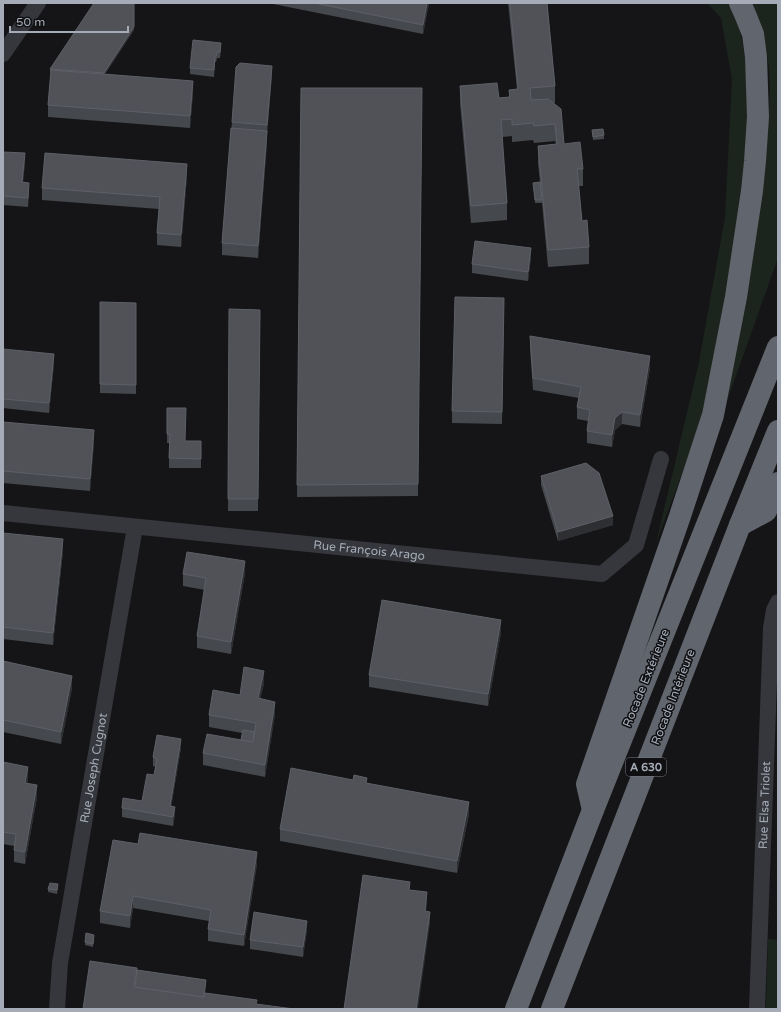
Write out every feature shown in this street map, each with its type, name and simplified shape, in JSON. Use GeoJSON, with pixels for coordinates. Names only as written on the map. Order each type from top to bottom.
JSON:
{"type":"FeatureCollection","features":[{"type":"Feature","properties":{"kind":"highway"},"geometry":{"type":"LineString","coordinates":[[593,810],[586,784],[675,531],[713,415],[736,297],[752,191],[758,117],[756,57],[753,34],[740,3]]}},
{"type":"Feature","properties":{"kind":"highway","name":"Rocade Extérieure"},"geometry":{"type":"LineString","coordinates":[[516,1009],[593,810],[778,347]]}},
{"type":"Feature","properties":{"kind":"highway","name":"Rocade Intérieure"},"geometry":{"type":"LineString","coordinates":[[552,1009],[778,431]]}},
{"type":"Feature","properties":{"kind":"highway"},"geometry":{"type":"LineString","coordinates":[[740,525],[766,511],[778,482]]}},
{"type":"Feature","properties":{"kind":"street"},"geometry":{"type":"LineString","coordinates":[[3,54],[38,3]]}},
{"type":"Feature","properties":{"kind":"street","name":"Rue François Arago"},"geometry":{"type":"LineString","coordinates":[[3,513],[602,574],[636,545],[661,460]]}},
{"type":"Feature","properties":{"kind":"street","name":"Rue Joseph Cugnot"},"geometry":{"type":"LineString","coordinates":[[56,1009],[60,963],[135,527]]}},
{"type":"Feature","properties":{"kind":"street","name":"Rue Elsa Triolet"},"geometry":{"type":"LineString","coordinates":[[757,1009],[771,628],[774,610],[778,602]]}},
{"type":"Feature","properties":{"kind":"shaded area"},"geometry":{"type":"Polygon","coordinates":[[[707,3],[729,3],[740,30],[748,75],[747,129],[738,223],[725,314],[698,431],[656,543],[699,362],[725,217],[732,79],[721,18],[707,3]]]}},
{"type":"Feature","properties":{"kind":"shaded area"},"geometry":{"type":"Polygon","coordinates":[[[751,3],[778,3],[778,258],[722,415],[766,146],[770,95],[769,69],[765,44],[751,3]]]}},
{"type":"Feature","properties":{"kind":"shaded area"},"geometry":{"type":"Polygon","coordinates":[[[768,939],[778,940],[778,1009],[766,1009],[768,939]]]}},
{"type":"Feature","properties":{"kind":"building"},"geometry":{"type":"Polygon","coordinates":[[[94,3],[134,3],[134,27],[104,73],[50,69],[94,3]]]}},
{"type":"Feature","properties":{"kind":"building"},"geometry":{"type":"Polygon","coordinates":[[[314,3],[427,3],[423,25],[314,3]]]}},
{"type":"Feature","properties":{"kind":"building"},"geometry":{"type":"Polygon","coordinates":[[[510,3],[547,3],[555,86],[530,88],[531,100],[548,99],[561,109],[564,144],[580,142],[583,169],[577,169],[582,221],[587,220],[589,247],[548,250],[538,146],[557,144],[555,124],[534,126],[533,123],[512,125],[512,119],[501,120],[507,203],[471,206],[460,86],[497,83],[499,98],[510,97],[509,90],[518,89],[510,3]]]}},
{"type":"Feature","properties":{"kind":"building"},"geometry":{"type":"Polygon","coordinates":[[[193,40],[221,43],[220,52],[217,52],[215,56],[214,70],[190,68],[193,40]]]}},
{"type":"Feature","properties":{"kind":"building"},"geometry":{"type":"Polygon","coordinates":[[[240,63],[272,66],[267,125],[232,122],[236,67],[240,63]]]}},
{"type":"Feature","properties":{"kind":"building"},"geometry":{"type":"Polygon","coordinates":[[[51,70],[193,81],[190,116],[48,105],[51,70]]]}},
{"type":"Feature","properties":{"kind":"building"},"geometry":{"type":"Polygon","coordinates":[[[301,88],[422,88],[418,484],[297,485],[301,88]]]}},
{"type":"Feature","properties":{"kind":"building"},"geometry":{"type":"Polygon","coordinates":[[[231,128],[267,131],[258,246],[222,243],[231,128]]]}},
{"type":"Feature","properties":{"kind":"building"},"geometry":{"type":"Polygon","coordinates":[[[603,129],[604,135],[593,137],[592,130],[603,129]]]}},
{"type":"Feature","properties":{"kind":"building"},"geometry":{"type":"Polygon","coordinates":[[[3,152],[25,153],[22,182],[29,183],[28,198],[3,196],[3,152]]]}},
{"type":"Feature","properties":{"kind":"building"},"geometry":{"type":"Polygon","coordinates":[[[45,153],[187,164],[181,235],[157,233],[160,197],[42,188],[45,153]]]}},
{"type":"Feature","properties":{"kind":"building"},"geometry":{"type":"Polygon","coordinates":[[[540,182],[542,200],[535,200],[533,183],[540,182]]]}},
{"type":"Feature","properties":{"kind":"building"},"geometry":{"type":"Polygon","coordinates":[[[475,241],[531,248],[528,272],[472,264],[475,241]]]}},
{"type":"Feature","properties":{"kind":"building"},"geometry":{"type":"Polygon","coordinates":[[[455,297],[504,298],[502,412],[452,411],[455,297]]]}},
{"type":"Feature","properties":{"kind":"building"},"geometry":{"type":"Polygon","coordinates":[[[100,302],[136,303],[136,385],[100,384],[100,302]]]}},
{"type":"Feature","properties":{"kind":"building"},"geometry":{"type":"Polygon","coordinates":[[[229,309],[260,310],[258,499],[228,499],[229,309]]]}},
{"type":"Feature","properties":{"kind":"building"},"geometry":{"type":"Polygon","coordinates":[[[530,336],[650,356],[640,415],[622,412],[615,418],[612,435],[587,431],[590,410],[577,407],[581,387],[533,378],[530,336]]]}},
{"type":"Feature","properties":{"kind":"building"},"geometry":{"type":"Polygon","coordinates":[[[3,349],[54,354],[49,403],[3,399],[3,349]]]}},
{"type":"Feature","properties":{"kind":"building"},"geometry":{"type":"Polygon","coordinates":[[[167,408],[186,408],[185,441],[201,441],[201,459],[169,458],[170,434],[167,434],[167,408]]]}},
{"type":"Feature","properties":{"kind":"building"},"geometry":{"type":"Polygon","coordinates":[[[3,422],[94,430],[90,479],[3,471],[3,422]]]}},
{"type":"Feature","properties":{"kind":"building"},"geometry":{"type":"Polygon","coordinates":[[[586,463],[599,473],[613,516],[558,532],[541,476],[586,463]]]}},
{"type":"Feature","properties":{"kind":"building"},"geometry":{"type":"Polygon","coordinates":[[[3,533],[63,539],[53,633],[3,627],[3,533]]]}},
{"type":"Feature","properties":{"kind":"building"},"geometry":{"type":"Polygon","coordinates":[[[187,552],[245,561],[231,642],[197,636],[206,578],[183,574],[187,552]]]}},
{"type":"Feature","properties":{"kind":"building"},"geometry":{"type":"Polygon","coordinates":[[[382,600],[501,620],[488,694],[369,675],[382,600]]]}},
{"type":"Feature","properties":{"kind":"building"},"geometry":{"type":"Polygon","coordinates":[[[3,661],[72,676],[61,732],[3,720],[3,661]]]}},
{"type":"Feature","properties":{"kind":"building"},"geometry":{"type":"Polygon","coordinates":[[[244,667],[264,671],[258,698],[275,702],[265,765],[203,753],[207,734],[253,742],[256,723],[209,715],[213,690],[240,695],[244,667]]]}},
{"type":"Feature","properties":{"kind":"building"},"geometry":{"type":"Polygon","coordinates":[[[243,730],[254,732],[253,742],[241,740],[243,730]]]}},
{"type":"Feature","properties":{"kind":"building"},"geometry":{"type":"Polygon","coordinates":[[[157,735],[181,739],[170,806],[175,807],[173,817],[122,808],[123,798],[142,801],[147,774],[154,775],[157,759],[153,757],[157,735]]]}},
{"type":"Feature","properties":{"kind":"building"},"geometry":{"type":"Polygon","coordinates":[[[3,762],[28,767],[25,783],[37,785],[25,852],[14,850],[16,834],[3,832],[3,762]]]}},
{"type":"Feature","properties":{"kind":"building"},"geometry":{"type":"Polygon","coordinates":[[[291,768],[353,780],[354,775],[367,778],[366,783],[469,802],[457,861],[280,829],[291,768]]]}},
{"type":"Feature","properties":{"kind":"building"},"geometry":{"type":"Polygon","coordinates":[[[140,833],[257,852],[244,935],[208,929],[211,910],[133,896],[130,916],[100,911],[113,840],[138,844],[140,833]]]}},
{"type":"Feature","properties":{"kind":"building"},"geometry":{"type":"Polygon","coordinates":[[[363,875],[410,882],[409,890],[427,892],[425,911],[430,912],[416,1009],[344,1009],[363,875]]]}},
{"type":"Feature","properties":{"kind":"building"},"geometry":{"type":"Polygon","coordinates":[[[50,883],[58,884],[57,890],[48,889],[50,883]]]}},
{"type":"Feature","properties":{"kind":"building"},"geometry":{"type":"Polygon","coordinates":[[[254,912],[307,921],[303,947],[250,940],[254,912]]]}},
{"type":"Feature","properties":{"kind":"building"},"geometry":{"type":"Polygon","coordinates":[[[86,933],[94,935],[93,944],[85,942],[86,933]]]}},
{"type":"Feature","properties":{"kind":"building"},"geometry":{"type":"Polygon","coordinates":[[[90,961],[137,968],[134,987],[204,997],[205,993],[257,1000],[256,1004],[294,1009],[83,1009],[90,961]]]}},
{"type":"Feature","properties":{"kind":"building"},"geometry":{"type":"Polygon","coordinates":[[[137,970],[206,980],[204,997],[135,987],[137,970]]]}}]}
